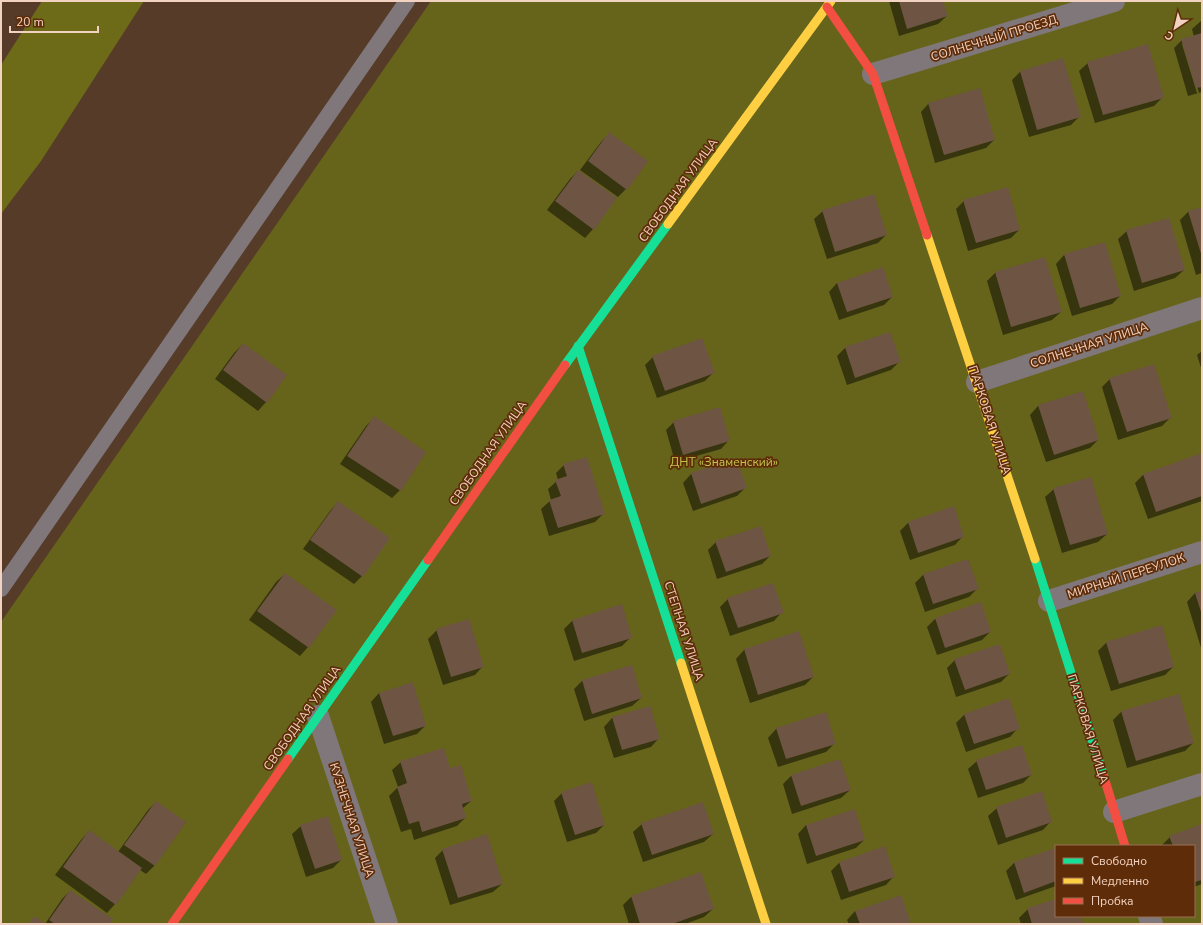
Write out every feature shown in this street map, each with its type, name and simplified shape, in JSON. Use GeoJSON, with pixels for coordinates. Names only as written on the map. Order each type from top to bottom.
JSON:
{"type":"FeatureCollection","features":[{"type":"Feature","properties":{"kind":"street","name":"СОЛНЕЧНЫЙ ПРОЕЗД"},"geometry":{"type":"LineString","coordinates":[[873,74],[1114,1]]}},
{"type":"Feature","properties":{"kind":"street","name":"ПАРКОВАЯ УЛИЦА"},"geometry":{"type":"LineString","coordinates":[[829,4],[873,74],[1049,601],[1125,845]]}},
{"type":"Feature","properties":{"kind":"street","name":"СВОБОДНАЯ УЛИЦА"},"geometry":{"type":"LineString","coordinates":[[172,924],[578,346],[829,4]]}},
{"type":"Feature","properties":{"kind":"street","name":"СОЛНЕЧНАЯ УЛИЦА"},"geometry":{"type":"LineString","coordinates":[[977,382],[1202,308]]}},
{"type":"Feature","properties":{"kind":"street","name":"СТЕПНАЯ УЛИЦА"},"geometry":{"type":"LineString","coordinates":[[578,346],[766,924]]}},
{"type":"Feature","properties":{"kind":"street","name":"МИРНЫЙ ПЕРЕУЛОК"},"geometry":{"type":"LineString","coordinates":[[1049,601],[1202,552]]}},
{"type":"Feature","properties":{"kind":"street","name":"КУЗНЕЧНАЯ УЛИЦА"},"geometry":{"type":"LineString","coordinates":[[318,716],[387,924]]}},
{"type":"Feature","properties":{"kind":"street"},"geometry":{"type":"LineString","coordinates":[[1114,812],[1202,784]]}},
{"type":"Feature","properties":{"kind":"lane"},"geometry":{"type":"LineString","coordinates":[[1,589],[407,1]]}},
{"type":"Feature","properties":{"kind":"green space","name":"ДНТ «Знаменский»"},"geometry":{"type":"Polygon","coordinates":[[[431,1],[1202,1],[1202,924],[1,924],[1,622],[431,1]]]}},
{"type":"Feature","properties":{"kind":"shaded area"},"geometry":{"type":"Polygon","coordinates":[[[42,1],[144,1],[41,161],[1,214],[1,65],[42,1]]]}},
{"type":"Feature","properties":{"kind":"building"},"geometry":{"type":"Polygon","coordinates":[[[899,1],[943,1],[948,16],[907,29],[899,1]]]}},
{"type":"Feature","properties":{"kind":"building"},"geometry":{"type":"Polygon","coordinates":[[[1202,33],[1202,87],[1196,88],[1181,39],[1202,33]]]}},
{"type":"Feature","properties":{"kind":"building"},"geometry":{"type":"Polygon","coordinates":[[[1148,44],[1164,98],[1103,115],[1087,62],[1148,44]]]}},
{"type":"Feature","properties":{"kind":"building"},"geometry":{"type":"Polygon","coordinates":[[[1063,58],[1081,117],[1037,130],[1020,71],[1063,58]]]}},
{"type":"Feature","properties":{"kind":"building"},"geometry":{"type":"Polygon","coordinates":[[[980,88],[995,140],[944,155],[928,103],[980,88]]]}},
{"type":"Feature","properties":{"kind":"building"},"geometry":{"type":"Polygon","coordinates":[[[609,132],[648,161],[627,190],[588,161],[609,132]]]}},
{"type":"Feature","properties":{"kind":"building"},"geometry":{"type":"Polygon","coordinates":[[[578,170],[617,198],[594,230],[555,201],[578,170]]]}},
{"type":"Feature","properties":{"kind":"building"},"geometry":{"type":"Polygon","coordinates":[[[1008,187],[1020,230],[976,243],[963,200],[1008,187]]]}},
{"type":"Feature","properties":{"kind":"building"},"geometry":{"type":"Polygon","coordinates":[[[874,194],[887,235],[835,252],[822,210],[874,194]]]}},
{"type":"Feature","properties":{"kind":"building"},"geometry":{"type":"Polygon","coordinates":[[[1202,207],[1202,257],[1188,211],[1202,207]]]}},
{"type":"Feature","properties":{"kind":"building"},"geometry":{"type":"Polygon","coordinates":[[[1169,218],[1185,270],[1142,283],[1126,230],[1169,218]]]}},
{"type":"Feature","properties":{"kind":"building"},"geometry":{"type":"Polygon","coordinates":[[[1105,242],[1121,296],[1080,308],[1064,254],[1105,242]]]}},
{"type":"Feature","properties":{"kind":"building"},"geometry":{"type":"Polygon","coordinates":[[[1045,257],[1062,312],[1011,327],[995,272],[1045,257]]]}},
{"type":"Feature","properties":{"kind":"building"},"geometry":{"type":"Polygon","coordinates":[[[883,267],[893,297],[847,312],[837,283],[883,267]]]}},
{"type":"Feature","properties":{"kind":"building"},"geometry":{"type":"Polygon","coordinates":[[[890,332],[901,362],[855,378],[845,347],[890,332]]]}},
{"type":"Feature","properties":{"kind":"building"},"geometry":{"type":"Polygon","coordinates":[[[702,338],[715,373],[665,391],[652,356],[702,338]]]}},
{"type":"Feature","properties":{"kind":"building"},"geometry":{"type":"Polygon","coordinates":[[[243,343],[287,375],[267,403],[223,370],[243,343]]]}},
{"type":"Feature","properties":{"kind":"building"},"geometry":{"type":"Polygon","coordinates":[[[1154,364],[1172,418],[1127,432],[1109,378],[1154,364]]]}},
{"type":"Feature","properties":{"kind":"building"},"geometry":{"type":"Polygon","coordinates":[[[1083,391],[1099,440],[1054,455],[1038,405],[1083,391]]]}},
{"type":"Feature","properties":{"kind":"building"},"geometry":{"type":"Polygon","coordinates":[[[720,407],[730,441],[683,455],[673,421],[720,407]]]}},
{"type":"Feature","properties":{"kind":"building"},"geometry":{"type":"Polygon","coordinates":[[[374,416],[426,452],[401,491],[347,456],[374,416]]]}},
{"type":"Feature","properties":{"kind":"building"},"geometry":{"type":"Polygon","coordinates":[[[1202,453],[1202,496],[1156,512],[1143,474],[1202,453]]]}},
{"type":"Feature","properties":{"kind":"building"},"geometry":{"type":"Polygon","coordinates":[[[587,457],[605,514],[558,528],[549,500],[561,496],[555,480],[567,476],[563,464],[587,457]]]}},
{"type":"Feature","properties":{"kind":"building"},"geometry":{"type":"Polygon","coordinates":[[[736,458],[747,488],[701,504],[691,473],[736,458]]]}},
{"type":"Feature","properties":{"kind":"building"},"geometry":{"type":"Polygon","coordinates":[[[1091,477],[1108,534],[1070,545],[1053,488],[1091,477]]]}},
{"type":"Feature","properties":{"kind":"building"},"geometry":{"type":"Polygon","coordinates":[[[338,501],[390,538],[363,577],[310,540],[338,501]]]}},
{"type":"Feature","properties":{"kind":"building"},"geometry":{"type":"Polygon","coordinates":[[[954,506],[964,537],[918,553],[908,522],[954,506]]]}},
{"type":"Feature","properties":{"kind":"building"},"geometry":{"type":"Polygon","coordinates":[[[761,526],[771,556],[726,572],[715,541],[761,526]]]}},
{"type":"Feature","properties":{"kind":"building"},"geometry":{"type":"Polygon","coordinates":[[[968,559],[979,589],[933,604],[923,574],[968,559]]]}},
{"type":"Feature","properties":{"kind":"building"},"geometry":{"type":"Polygon","coordinates":[[[285,573],[337,610],[309,648],[257,611],[285,573]]]}},
{"type":"Feature","properties":{"kind":"building"},"geometry":{"type":"Polygon","coordinates":[[[773,583],[784,613],[738,628],[727,598],[773,583]]]}},
{"type":"Feature","properties":{"kind":"building"},"geometry":{"type":"Polygon","coordinates":[[[1202,590],[1202,615],[1195,593],[1202,590]]]}},
{"type":"Feature","properties":{"kind":"building"},"geometry":{"type":"Polygon","coordinates":[[[981,602],[991,632],[945,648],[935,618],[981,602]]]}},
{"type":"Feature","properties":{"kind":"building"},"geometry":{"type":"Polygon","coordinates":[[[622,604],[632,638],[582,653],[572,620],[622,604]]]}},
{"type":"Feature","properties":{"kind":"building"},"geometry":{"type":"Polygon","coordinates":[[[469,619],[484,667],[451,677],[436,629],[469,619]]]}},
{"type":"Feature","properties":{"kind":"building"},"geometry":{"type":"Polygon","coordinates":[[[1162,625],[1174,667],[1119,684],[1106,642],[1162,625]]]}},
{"type":"Feature","properties":{"kind":"building"},"geometry":{"type":"Polygon","coordinates":[[[799,631],[814,677],[758,695],[744,649],[799,631]]]}},
{"type":"Feature","properties":{"kind":"building"},"geometry":{"type":"Polygon","coordinates":[[[1000,644],[1010,674],[965,690],[954,659],[1000,644]]]}},
{"type":"Feature","properties":{"kind":"building"},"geometry":{"type":"Polygon","coordinates":[[[632,665],[642,698],[592,714],[582,680],[632,665]]]}},
{"type":"Feature","properties":{"kind":"building"},"geometry":{"type":"Polygon","coordinates":[[[413,682],[426,726],[393,736],[379,693],[413,682]]]}},
{"type":"Feature","properties":{"kind":"building"},"geometry":{"type":"Polygon","coordinates":[[[1179,694],[1194,743],[1136,761],[1121,711],[1179,694]]]}},
{"type":"Feature","properties":{"kind":"building"},"geometry":{"type":"Polygon","coordinates":[[[1009,698],[1020,729],[974,744],[964,714],[1009,698]]]}},
{"type":"Feature","properties":{"kind":"building"},"geometry":{"type":"Polygon","coordinates":[[[650,706],[660,739],[622,750],[612,717],[650,706]]]}},
{"type":"Feature","properties":{"kind":"building"},"geometry":{"type":"Polygon","coordinates":[[[826,712],[836,744],[786,759],[776,728],[826,712]]]}},
{"type":"Feature","properties":{"kind":"building"},"geometry":{"type":"Polygon","coordinates":[[[1022,745],[1032,775],[986,790],[976,760],[1022,745]]]}},
{"type":"Feature","properties":{"kind":"building"},"geometry":{"type":"Polygon","coordinates":[[[444,748],[450,768],[461,765],[472,801],[462,804],[466,818],[422,832],[419,821],[409,824],[397,787],[407,783],[400,761],[444,748]]]}},
{"type":"Feature","properties":{"kind":"building"},"geometry":{"type":"Polygon","coordinates":[[[840,759],[851,790],[801,806],[791,775],[840,759]]]}},
{"type":"Feature","properties":{"kind":"building"},"geometry":{"type":"Polygon","coordinates":[[[592,782],[605,825],[575,835],[561,792],[592,782]]]}},
{"type":"Feature","properties":{"kind":"building"},"geometry":{"type":"Polygon","coordinates":[[[1042,791],[1052,822],[1006,838],[996,807],[1042,791]]]}},
{"type":"Feature","properties":{"kind":"building"},"geometry":{"type":"Polygon","coordinates":[[[156,801],[186,822],[155,866],[124,845],[156,801]]]}},
{"type":"Feature","properties":{"kind":"building"},"geometry":{"type":"Polygon","coordinates":[[[703,802],[714,834],[652,855],[641,823],[703,802]]]}},
{"type":"Feature","properties":{"kind":"building"},"geometry":{"type":"Polygon","coordinates":[[[855,809],[865,840],[816,856],[806,825],[855,809]]]}},
{"type":"Feature","properties":{"kind":"building"},"geometry":{"type":"Polygon","coordinates":[[[328,816],[342,860],[315,869],[300,825],[328,816]]]}},
{"type":"Feature","properties":{"kind":"building"},"geometry":{"type":"Polygon","coordinates":[[[1202,824],[1202,880],[1195,882],[1195,845],[1173,845],[1169,836],[1202,824]]]}},
{"type":"Feature","properties":{"kind":"building"},"geometry":{"type":"Polygon","coordinates":[[[89,830],[142,868],[116,905],[63,867],[89,830]]]}},
{"type":"Feature","properties":{"kind":"building"},"geometry":{"type":"Polygon","coordinates":[[[487,834],[503,884],[458,898],[442,849],[487,834]]]}},
{"type":"Feature","properties":{"kind":"building"},"geometry":{"type":"Polygon","coordinates":[[[885,846],[895,877],[849,892],[839,862],[885,846]]]}},
{"type":"Feature","properties":{"kind":"building"},"geometry":{"type":"Polygon","coordinates":[[[1055,848],[1055,881],[1024,893],[1014,862],[1055,848]]]}},
{"type":"Feature","properties":{"kind":"building"},"geometry":{"type":"Polygon","coordinates":[[[701,872],[714,909],[672,924],[640,924],[631,896],[701,872]]]}},
{"type":"Feature","properties":{"kind":"building"},"geometry":{"type":"Polygon","coordinates":[[[70,890],[113,919],[110,924],[55,924],[49,920],[70,890]]]}},
{"type":"Feature","properties":{"kind":"building"},"geometry":{"type":"Polygon","coordinates":[[[901,895],[911,924],[860,924],[855,911],[901,895]]]}},
{"type":"Feature","properties":{"kind":"building"},"geometry":{"type":"Polygon","coordinates":[[[1055,899],[1055,917],[1081,917],[1083,923],[1032,924],[1027,908],[1055,899]]]}},
{"type":"Feature","properties":{"kind":"building"},"geometry":{"type":"Polygon","coordinates":[[[34,916],[46,924],[29,924],[34,916]]]}},
{"type":"Feature","properties":{"kind":"traffic: fast"},"geometry":{"type":"LineString","coordinates":[[565,365],[668,224]]}},
{"type":"Feature","properties":{"kind":"traffic: fast"},"geometry":{"type":"LineString","coordinates":[[578,346],[681,663]]}},
{"type":"Feature","properties":{"kind":"traffic: fast"},"geometry":{"type":"LineString","coordinates":[[1035,559],[1104,777]]}},
{"type":"Feature","properties":{"kind":"traffic: fast"},"geometry":{"type":"LineString","coordinates":[[288,759],[428,560]]}},
{"type":"Feature","properties":{"kind":"traffic: slow"},"geometry":{"type":"LineString","coordinates":[[668,224],[831,1]]}},
{"type":"Feature","properties":{"kind":"traffic: slow"},"geometry":{"type":"LineString","coordinates":[[927,235],[1035,559]]}},
{"type":"Feature","properties":{"kind":"traffic: slow"},"geometry":{"type":"LineString","coordinates":[[681,663],[766,924]]}},
{"type":"Feature","properties":{"kind":"traffic: jam"},"geometry":{"type":"LineString","coordinates":[[827,7],[873,74],[927,235]]}},
{"type":"Feature","properties":{"kind":"traffic: jam"},"geometry":{"type":"LineString","coordinates":[[428,560],[565,365]]}},
{"type":"Feature","properties":{"kind":"traffic: jam"},"geometry":{"type":"LineString","coordinates":[[172,924],[288,759]]}},
{"type":"Feature","properties":{"kind":"traffic: jam"},"geometry":{"type":"LineString","coordinates":[[1104,777],[1125,845]]}}]}
